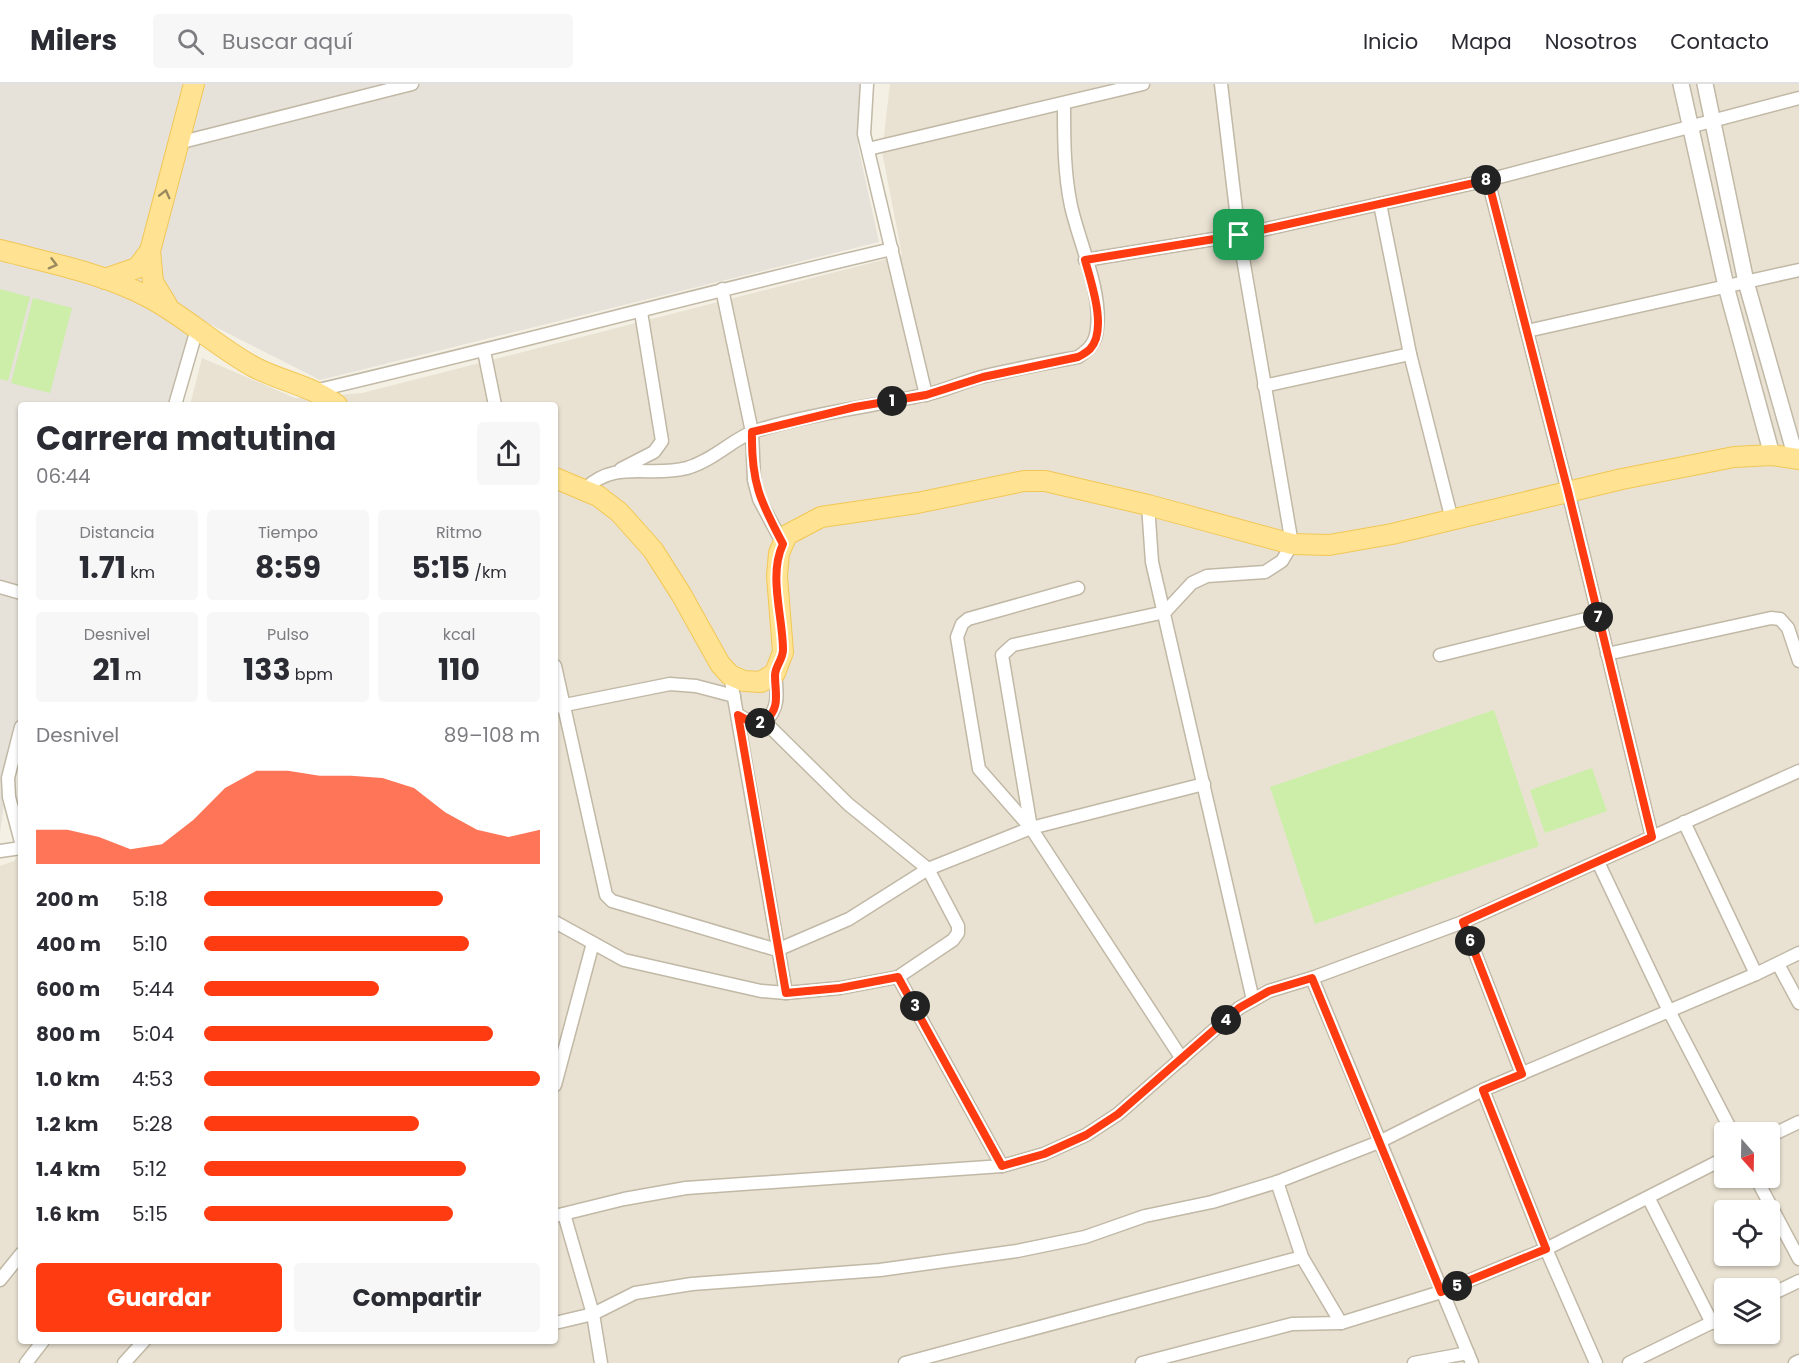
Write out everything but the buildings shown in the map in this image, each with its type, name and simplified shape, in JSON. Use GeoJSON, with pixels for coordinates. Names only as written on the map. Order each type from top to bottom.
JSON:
{"type":"FeatureCollection","features":[{"type":"Feature","properties":{"kind":"main road"},"geometry":{"type":"LineString","coordinates":[[169,309],[153,282],[150,251],[194,84]]}},
{"type":"Feature","properties":{"kind":"main road"},"geometry":{"type":"LineString","coordinates":[[0,250],[105,279],[132,289],[169,309],[270,376],[312,391],[332,402]]}},
{"type":"Feature","properties":{"kind":"main road"},"geometry":{"type":"LineString","coordinates":[[105,279],[137,268],[150,251]]}},
{"type":"Feature","properties":{"kind":"main road"},"geometry":{"type":"LineString","coordinates":[[558,479],[585,489],[620,512],[638,531],[681,594],[720,664],[730,675],[744,681],[768,677],[783,652],[777,563],[787,535],[821,518],[916,503],[1024,482],[1062,483],[1292,544],[1354,542],[1568,491],[1734,457],[1772,455],[1798,459]]}},
{"type":"Feature","properties":{"kind":"street"},"geometry":{"type":"LineString","coordinates":[[178,143],[412,84]]}},
{"type":"Feature","properties":{"kind":"street"},"geometry":{"type":"LineString","coordinates":[[867,84],[864,134],[926,395]]}},
{"type":"Feature","properties":{"kind":"street"},"geometry":{"type":"LineString","coordinates":[[868,149],[1143,84]]}},
{"type":"Feature","properties":{"kind":"street"},"geometry":{"type":"LineString","coordinates":[[1030,828],[1002,655],[1012,645],[1165,612],[1192,583],[1207,576],[1265,572],[1282,561],[1292,544],[1239,235],[1221,84]]}},
{"type":"Feature","properties":{"kind":"street"},"geometry":{"type":"LineString","coordinates":[[1681,84],[1726,286],[1772,455]]}},
{"type":"Feature","properties":{"kind":"street"},"geometry":{"type":"LineString","coordinates":[[1705,84],[1746,282],[1794,436],[1798,459]]}},
{"type":"Feature","properties":{"kind":"street"},"geometry":{"type":"LineString","coordinates":[[1085,260],[1239,235],[1488,180],[1799,98]]}},
{"type":"Feature","properties":{"kind":"street"},"geometry":{"type":"LineString","coordinates":[[616,471],[665,473],[689,467],[723,451],[752,432],[855,407],[926,395],[983,377],[1078,357],[1091,348],[1098,328],[1096,300],[1071,204],[1065,152],[1064,104]]}},
{"type":"Feature","properties":{"kind":"street"},"geometry":{"type":"LineString","coordinates":[[1488,180],[1568,491],[1652,837]]}},
{"type":"Feature","properties":{"kind":"street"},"geometry":{"type":"LineString","coordinates":[[1380,204],[1410,354],[1452,520]]}},
{"type":"Feature","properties":{"kind":"street"},"geometry":{"type":"LineString","coordinates":[[312,391],[484,351],[641,312],[722,289],[892,249]]}},
{"type":"Feature","properties":{"kind":"street"},"geometry":{"type":"LineString","coordinates":[[1527,331],[1799,270]]}},
{"type":"Feature","properties":{"kind":"street"},"geometry":{"type":"LineString","coordinates":[[722,289],[752,432],[751,460],[756,489],[783,544]]}},
{"type":"Feature","properties":{"kind":"street"},"geometry":{"type":"LineString","coordinates":[[585,489],[596,478],[654,452],[662,441],[641,312]]}},
{"type":"Feature","properties":{"kind":"street"},"geometry":{"type":"LineString","coordinates":[[176,402],[197,329]]}},
{"type":"Feature","properties":{"kind":"street"},"geometry":{"type":"LineString","coordinates":[[484,351],[494,402]]}},
{"type":"Feature","properties":{"kind":"street"},"geometry":{"type":"LineString","coordinates":[[1264,386],[1410,354]]}},
{"type":"Feature","properties":{"kind":"street"},"geometry":{"type":"LineString","coordinates":[[1148,505],[1152,562],[1253,1000]]}},
{"type":"Feature","properties":{"kind":"street"},"geometry":{"type":"LineString","coordinates":[[0,587],[18,593]]}},
{"type":"Feature","properties":{"kind":"street"},"geometry":{"type":"LineString","coordinates":[[1078,588],[968,619],[962,624],[957,637],[979,769],[1030,828],[1182,1059]]}},
{"type":"Feature","properties":{"kind":"street"},"geometry":{"type":"LineString","coordinates":[[1440,655],[1598,616]]}},
{"type":"Feature","properties":{"kind":"street"},"geometry":{"type":"LineString","coordinates":[[1607,654],[1771,618],[1780,619],[1788,628],[1799,661]]}},
{"type":"Feature","properties":{"kind":"street"},"geometry":{"type":"LineString","coordinates":[[730,675],[786,993]]}},
{"type":"Feature","properties":{"kind":"street"},"geometry":{"type":"LineString","coordinates":[[738,715],[752,723],[765,722],[774,713],[778,696],[768,677]]}},
{"type":"Feature","properties":{"kind":"street"},"geometry":{"type":"LineString","coordinates":[[560,706],[669,684],[696,686],[734,696]]}},
{"type":"Feature","properties":{"kind":"street"},"geometry":{"type":"LineString","coordinates":[[558,690],[606,895],[612,901],[777,950],[849,919],[928,868],[1030,828],[1204,784]]}},
{"type":"Feature","properties":{"kind":"street"},"geometry":{"type":"LineString","coordinates":[[558,924],[624,960],[760,991],[786,993],[840,988],[898,977],[953,940],[958,933],[958,926],[928,868],[848,804],[765,722]]}},
{"type":"Feature","properties":{"kind":"street"},"geometry":{"type":"LineString","coordinates":[[18,739],[8,778],[9,797],[18,831]]}},
{"type":"Feature","properties":{"kind":"street"},"geometry":{"type":"LineString","coordinates":[[602,1363],[593,1314],[559,1215],[624,1199],[686,1188],[1002,1166],[1044,1154],[1086,1135],[1118,1114],[1239,1008],[1269,991],[1312,978],[1463,922],[1799,771]]}},
{"type":"Feature","properties":{"kind":"street"},"geometry":{"type":"LineString","coordinates":[[1684,822],[1756,974]]}},
{"type":"Feature","properties":{"kind":"street"},"geometry":{"type":"LineString","coordinates":[[0,851],[18,848]]}},
{"type":"Feature","properties":{"kind":"street"},"geometry":{"type":"LineString","coordinates":[[1598,862],[1668,1009],[1727,1122]]}},
{"type":"Feature","properties":{"kind":"street"},"geometry":{"type":"LineString","coordinates":[[1463,922],[1522,1074]]}},
{"type":"Feature","properties":{"kind":"street"},"geometry":{"type":"LineString","coordinates":[[558,1074],[593,943]]}},
{"type":"Feature","properties":{"kind":"street"},"geometry":{"type":"LineString","coordinates":[[558,1322],[593,1314],[635,1293],[681,1286],[880,1270],[1017,1251],[1085,1237],[1145,1216],[1212,1202],[1277,1182],[1379,1142],[1483,1090],[1668,1009],[1756,974],[1799,953]]}},
{"type":"Feature","properties":{"kind":"street"},"geometry":{"type":"LineString","coordinates":[[1778,964],[1799,1003]]}},
{"type":"Feature","properties":{"kind":"street"},"geometry":{"type":"LineString","coordinates":[[898,977],[1002,1166]]}},
{"type":"Feature","properties":{"kind":"street"},"geometry":{"type":"LineString","coordinates":[[1312,978],[1470,1358],[1414,1363]]}},
{"type":"Feature","properties":{"kind":"street"},"geometry":{"type":"LineString","coordinates":[[1483,1090],[1546,1249],[1596,1363]]}},
{"type":"Feature","properties":{"kind":"street"},"geometry":{"type":"LineString","coordinates":[[1780,1131],[1799,1122]]}},
{"type":"Feature","properties":{"kind":"street"},"geometry":{"type":"LineString","coordinates":[[1142,1363],[1292,1324],[1341,1323],[1441,1292],[1546,1249],[1649,1199],[1714,1164]]}},
{"type":"Feature","properties":{"kind":"street"},"geometry":{"type":"LineString","coordinates":[[1277,1182],[1302,1257],[1341,1323]]}},
{"type":"Feature","properties":{"kind":"street"},"geometry":{"type":"LineString","coordinates":[[1761,1188],[1799,1258]]}},
{"type":"Feature","properties":{"kind":"street"},"geometry":{"type":"LineString","coordinates":[[1629,1363],[1712,1323],[1649,1199]]}},
{"type":"Feature","properties":{"kind":"street"},"geometry":{"type":"LineString","coordinates":[[905,1363],[1302,1257]]}},
{"type":"Feature","properties":{"kind":"street"},"geometry":{"type":"LineString","coordinates":[[0,1280],[18,1258]]}},
{"type":"Feature","properties":{"kind":"street"},"geometry":{"type":"LineString","coordinates":[[1780,1290],[1799,1281]]}},
{"type":"Feature","properties":{"kind":"street"},"geometry":{"type":"LineString","coordinates":[[26,1363],[41,1344]]}},
{"type":"Feature","properties":{"kind":"street"},"geometry":{"type":"LineString","coordinates":[[124,1363],[141,1344]]}},
{"type":"Feature","properties":{"kind":"shaded area"},"geometry":{"type":"Polygon","coordinates":[[[0,84],[860,84],[858,146],[879,242],[320,380],[198,318],[175,402],[18,402],[18,728],[9,765],[0,833],[0,84]]]}},
{"type":"Feature","properties":{"kind":"shaded area"},"geometry":{"type":"Polygon","coordinates":[[[890,84],[1799,84],[1799,1363],[0,1363],[0,866],[14,861],[18,855],[18,1344],[558,1344],[558,402],[191,402],[202,358],[295,398],[362,393],[902,255],[882,152],[890,84]]]}},
{"type":"Feature","properties":{"kind":"green space"},"geometry":{"type":"Polygon","coordinates":[[[0,289],[30,297],[8,381],[0,379],[0,289]]]}},
{"type":"Feature","properties":{"kind":"green space"},"geometry":{"type":"Polygon","coordinates":[[[33,298],[72,308],[50,393],[11,383],[33,298]]]}},
{"type":"Feature","properties":{"kind":"green space"},"geometry":{"type":"Polygon","coordinates":[[[1494,710],[1539,846],[1315,924],[1270,787],[1494,710]]]}},
{"type":"Feature","properties":{"kind":"green space"},"geometry":{"type":"Polygon","coordinates":[[[1592,768],[1607,811],[1545,833],[1530,790],[1592,768]]]}},
{"type":"Feature","properties":{"kind":"route"},"geometry":{"type":"LineString","coordinates":[[1488,180],[1568,491],[1652,837],[1463,922],[1522,1074],[1483,1090],[1546,1249],[1441,1292],[1312,978],[1269,991],[1239,1008],[1118,1114],[1086,1135],[1044,1154],[1002,1166],[898,977],[840,988],[786,993],[777,950],[738,715],[752,723],[765,722],[774,713],[778,696],[775,673],[783,652],[777,563],[783,544],[759,499],[751,460],[752,432],[855,407],[926,395],[983,377],[1078,357],[1091,348],[1098,328],[1096,300],[1085,260],[1239,235],[1488,180]]}}]}
